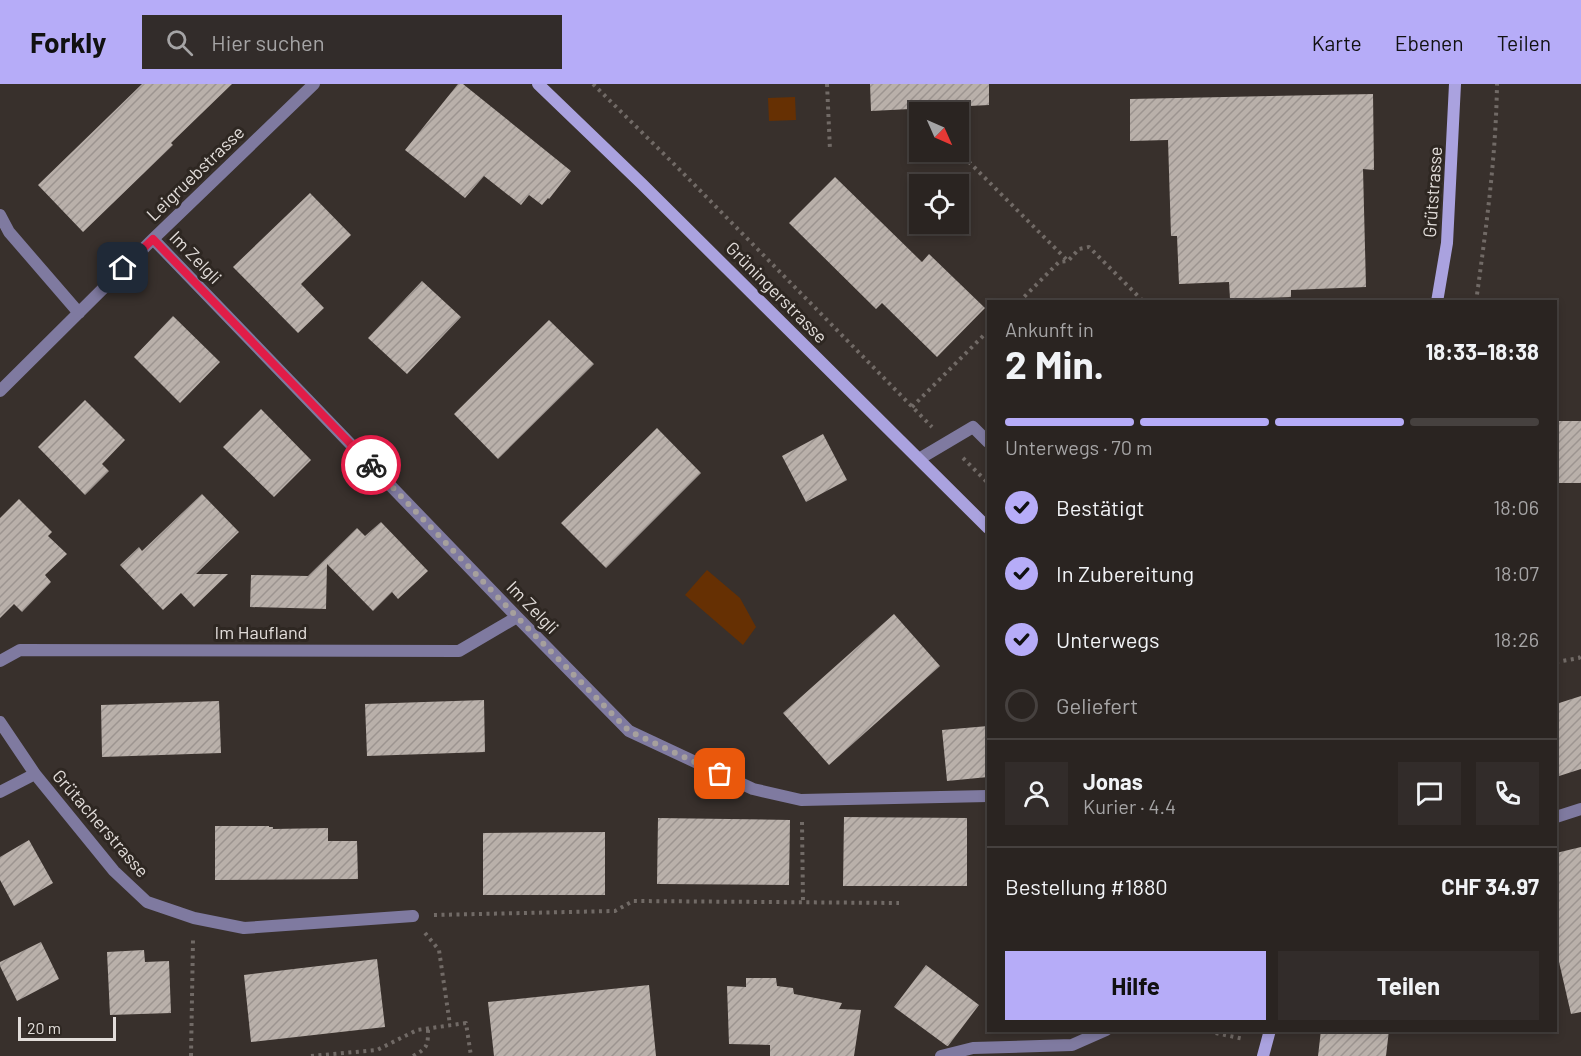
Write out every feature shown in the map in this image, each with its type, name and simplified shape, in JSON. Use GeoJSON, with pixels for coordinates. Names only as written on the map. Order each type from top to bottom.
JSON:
{"type":"FeatureCollection","features":[{"type":"Feature","properties":{"kind":"main road","name":"Grüningerstrasse"},"geometry":{"type":"LineString","coordinates":[[538,84],[651,192],[987,527]]}},
{"type":"Feature","properties":{"kind":"main road","name":"Grütstrasse"},"geometry":{"type":"LineString","coordinates":[[1437,300],[1447,243],[1455,84]]}},
{"type":"Feature","properties":{"kind":"main road"},"geometry":{"type":"LineString","coordinates":[[1263,1056],[1268,1037]]}},
{"type":"Feature","properties":{"kind":"street","name":"Leigruebstrasse"},"geometry":{"type":"LineString","coordinates":[[0,391],[314,84]]}},
{"type":"Feature","properties":{"kind":"street"},"geometry":{"type":"LineString","coordinates":[[0,215],[9,232],[79,313]]}},
{"type":"Feature","properties":{"kind":"street","name":"Im Zelgli"},"geometry":{"type":"LineString","coordinates":[[153,239],[629,731],[753,789],[801,800],[987,796]]}},
{"type":"Feature","properties":{"kind":"street"},"geometry":{"type":"LineString","coordinates":[[919,459],[973,427],[987,441]]}},
{"type":"Feature","properties":{"kind":"street","name":"Im Haufland"},"geometry":{"type":"LineString","coordinates":[[0,662],[20,650],[459,651],[517,617]]}},
{"type":"Feature","properties":{"kind":"street","name":"Grütacherstrasse"},"geometry":{"type":"LineString","coordinates":[[0,722],[35,774],[114,871],[147,902],[194,918],[244,928],[413,916]]}},
{"type":"Feature","properties":{"kind":"street"},"geometry":{"type":"LineString","coordinates":[[0,792],[35,774]]}},
{"type":"Feature","properties":{"kind":"street"},"geometry":{"type":"LineString","coordinates":[[1557,818],[1581,809]]}},
{"type":"Feature","properties":{"kind":"street"},"geometry":{"type":"LineString","coordinates":[[941,1056],[973,1048],[1072,1045],[1101,1032]]}},
{"type":"Feature","properties":{"kind":"path"},"geometry":{"type":"LineString","coordinates":[[593,84],[987,482]]}},
{"type":"Feature","properties":{"kind":"path"},"geometry":{"type":"LineString","coordinates":[[828,84],[830,150]]}},
{"type":"Feature","properties":{"kind":"path"},"geometry":{"type":"LineString","coordinates":[[1476,300],[1488,216],[1497,84]]}},
{"type":"Feature","properties":{"kind":"path"},"geometry":{"type":"LineString","coordinates":[[969,162],[1068,261]]}},
{"type":"Feature","properties":{"kind":"path"},"geometry":{"type":"LineString","coordinates":[[1021,300],[1059,262],[1068,261],[1079,249],[1089,247],[1142,300]]}},
{"type":"Feature","properties":{"kind":"path"},"geometry":{"type":"LineString","coordinates":[[912,407],[987,332]]}},
{"type":"Feature","properties":{"kind":"path"},"geometry":{"type":"LineString","coordinates":[[1557,662],[1581,656]]}},
{"type":"Feature","properties":{"kind":"path"},"geometry":{"type":"LineString","coordinates":[[801,800],[803,902]]}},
{"type":"Feature","properties":{"kind":"path"},"geometry":{"type":"LineString","coordinates":[[413,916],[615,911],[633,901],[899,903]]}},
{"type":"Feature","properties":{"kind":"path"},"geometry":{"type":"LineString","coordinates":[[191,1056],[194,918]]}},
{"type":"Feature","properties":{"kind":"path"},"geometry":{"type":"LineString","coordinates":[[439,950],[450,1026]]}},
{"type":"Feature","properties":{"kind":"path"},"geometry":{"type":"LineString","coordinates":[[311,1056],[377,1050],[417,1030],[466,1023],[471,1056]]}},
{"type":"Feature","properties":{"kind":"path"},"geometry":{"type":"LineString","coordinates":[[413,1056],[423,1050],[428,1042],[428,1029]]}},
{"type":"Feature","properties":{"kind":"path"},"geometry":{"type":"LineString","coordinates":[[1220,1032],[1268,1037]]}},
{"type":"Feature","properties":{"kind":"path"},"geometry":{"type":"LineString","coordinates":[[348,1053],[356,1056]]}},
{"type":"Feature","properties":{"kind":"shaded area"},"geometry":{"type":"Polygon","coordinates":[[[795,97],[796,120],[769,121],[768,98],[795,97]]]}},
{"type":"Feature","properties":{"kind":"shaded area"},"geometry":{"type":"Polygon","coordinates":[[[707,570],[740,598],[756,627],[743,645],[685,595],[707,570]]]}},
{"type":"Feature","properties":{"kind":"building"},"geometry":{"type":"Polygon","coordinates":[[[142,84],[232,84],[83,232],[38,185],[142,84]]]}},
{"type":"Feature","properties":{"kind":"building"},"geometry":{"type":"Polygon","coordinates":[[[458,84],[463,84],[571,171],[542,205],[529,195],[521,205],[484,176],[465,198],[405,150],[458,84]]]}},
{"type":"Feature","properties":{"kind":"building"},"geometry":{"type":"Polygon","coordinates":[[[870,84],[989,84],[989,105],[969,106],[969,102],[909,102],[909,109],[871,111],[870,84]]]}},
{"type":"Feature","properties":{"kind":"building"},"geometry":{"type":"Polygon","coordinates":[[[1373,94],[1374,170],[1363,169],[1366,287],[1291,290],[1291,297],[1230,299],[1229,282],[1179,284],[1177,236],[1171,236],[1168,140],[1130,141],[1130,99],[1373,94]]]}},
{"type":"Feature","properties":{"kind":"building"},"geometry":{"type":"Polygon","coordinates":[[[835,177],[922,262],[929,254],[985,308],[937,357],[882,303],[876,309],[789,223],[835,177]]]}},
{"type":"Feature","properties":{"kind":"building"},"geometry":{"type":"Polygon","coordinates":[[[310,193],[351,235],[301,284],[324,308],[298,333],[233,267],[310,193]]]}},
{"type":"Feature","properties":{"kind":"building"},"geometry":{"type":"Polygon","coordinates":[[[422,281],[461,317],[407,374],[368,338],[422,281]]]}},
{"type":"Feature","properties":{"kind":"building"},"geometry":{"type":"Polygon","coordinates":[[[173,316],[220,362],[180,403],[134,357],[173,316]]]}},
{"type":"Feature","properties":{"kind":"building"},"geometry":{"type":"Polygon","coordinates":[[[549,320],[594,364],[498,459],[454,414],[549,320]]]}},
{"type":"Feature","properties":{"kind":"building"},"geometry":{"type":"Polygon","coordinates":[[[85,400],[125,440],[102,464],[109,471],[85,495],[38,447],[85,400]]]}},
{"type":"Feature","properties":{"kind":"building"},"geometry":{"type":"Polygon","coordinates":[[[261,409],[311,460],[274,497],[223,447],[261,409]]]}},
{"type":"Feature","properties":{"kind":"building"},"geometry":{"type":"Polygon","coordinates":[[[1557,421],[1581,421],[1581,483],[1557,483],[1557,421]]]}},
{"type":"Feature","properties":{"kind":"building"},"geometry":{"type":"Polygon","coordinates":[[[657,428],[701,473],[606,568],[561,523],[657,428]]]}},
{"type":"Feature","properties":{"kind":"building"},"geometry":{"type":"Polygon","coordinates":[[[823,434],[847,480],[806,502],[782,456],[823,434]]]}},
{"type":"Feature","properties":{"kind":"building"},"geometry":{"type":"Polygon","coordinates":[[[202,494],[239,532],[196,574],[228,574],[194,607],[181,593],[163,610],[120,565],[139,547],[142,551],[202,494]]]}},
{"type":"Feature","properties":{"kind":"building"},"geometry":{"type":"Polygon","coordinates":[[[19,499],[52,532],[48,536],[67,554],[45,575],[51,582],[22,612],[14,604],[0,618],[0,518],[19,499]]]}},
{"type":"Feature","properties":{"kind":"building"},"geometry":{"type":"Polygon","coordinates":[[[381,522],[428,571],[398,599],[392,592],[373,611],[327,564],[326,609],[250,607],[251,575],[308,576],[357,528],[365,536],[381,522]]]}},
{"type":"Feature","properties":{"kind":"building"},"geometry":{"type":"Polygon","coordinates":[[[894,614],[940,666],[829,765],[783,713],[894,614]]]}},
{"type":"Feature","properties":{"kind":"building"},"geometry":{"type":"Polygon","coordinates":[[[1581,696],[1581,769],[1557,777],[1557,704],[1581,696]]]}},
{"type":"Feature","properties":{"kind":"building"},"geometry":{"type":"Polygon","coordinates":[[[484,700],[485,752],[367,756],[365,704],[484,700]]]}},
{"type":"Feature","properties":{"kind":"building"},"geometry":{"type":"Polygon","coordinates":[[[219,701],[221,753],[102,757],[101,705],[219,701]]]}},
{"type":"Feature","properties":{"kind":"building"},"geometry":{"type":"Polygon","coordinates":[[[987,726],[987,777],[947,781],[942,730],[987,726]]]}},
{"type":"Feature","properties":{"kind":"building"},"geometry":{"type":"Polygon","coordinates":[[[844,817],[967,818],[967,886],[843,886],[844,817]]]}},
{"type":"Feature","properties":{"kind":"building"},"geometry":{"type":"Polygon","coordinates":[[[658,818],[790,820],[789,885],[657,884],[658,818]]]}},
{"type":"Feature","properties":{"kind":"building"},"geometry":{"type":"Polygon","coordinates":[[[215,826],[269,826],[273,829],[328,828],[328,841],[357,841],[358,879],[215,880],[215,826]]]}},
{"type":"Feature","properties":{"kind":"building"},"geometry":{"type":"Polygon","coordinates":[[[605,832],[605,895],[483,895],[483,833],[605,832]]]}},
{"type":"Feature","properties":{"kind":"building"},"geometry":{"type":"Polygon","coordinates":[[[29,840],[53,883],[14,906],[0,880],[0,857],[29,840]]]}},
{"type":"Feature","properties":{"kind":"building"},"geometry":{"type":"Polygon","coordinates":[[[1581,847],[1581,1012],[1571,1014],[1557,953],[1557,853],[1581,847]]]}},
{"type":"Feature","properties":{"kind":"building"},"geometry":{"type":"Polygon","coordinates":[[[41,942],[59,979],[17,1001],[0,962],[41,942]]]}},
{"type":"Feature","properties":{"kind":"building"},"geometry":{"type":"Polygon","coordinates":[[[144,950],[145,962],[169,961],[171,1013],[110,1015],[107,952],[144,950]]]}},
{"type":"Feature","properties":{"kind":"building"},"geometry":{"type":"Polygon","coordinates":[[[377,959],[385,1027],[251,1042],[244,975],[377,959]]]}},
{"type":"Feature","properties":{"kind":"building"},"geometry":{"type":"Polygon","coordinates":[[[926,965],[979,1005],[948,1046],[894,1007],[926,965]]]}},
{"type":"Feature","properties":{"kind":"building"},"geometry":{"type":"Polygon","coordinates":[[[746,978],[776,978],[777,986],[793,988],[794,994],[842,1003],[839,1009],[861,1010],[854,1056],[770,1056],[770,1045],[729,1044],[727,986],[746,987],[746,978]]]}},
{"type":"Feature","properties":{"kind":"building"},"geometry":{"type":"Polygon","coordinates":[[[649,985],[656,1056],[494,1056],[488,1002],[649,985]]]}},
{"type":"Feature","properties":{"kind":"building"},"geometry":{"type":"Polygon","coordinates":[[[1321,1032],[1389,1032],[1386,1056],[1318,1056],[1321,1032]]]}},
{"type":"Feature","properties":{"kind":"way so far"},"geometry":{"type":"LineString","coordinates":[[371,465],[629,731],[720,774]]}},
{"type":"Feature","properties":{"kind":"route"},"geometry":{"type":"LineString","coordinates":[[123,268],[153,239],[371,465]]}}]}
